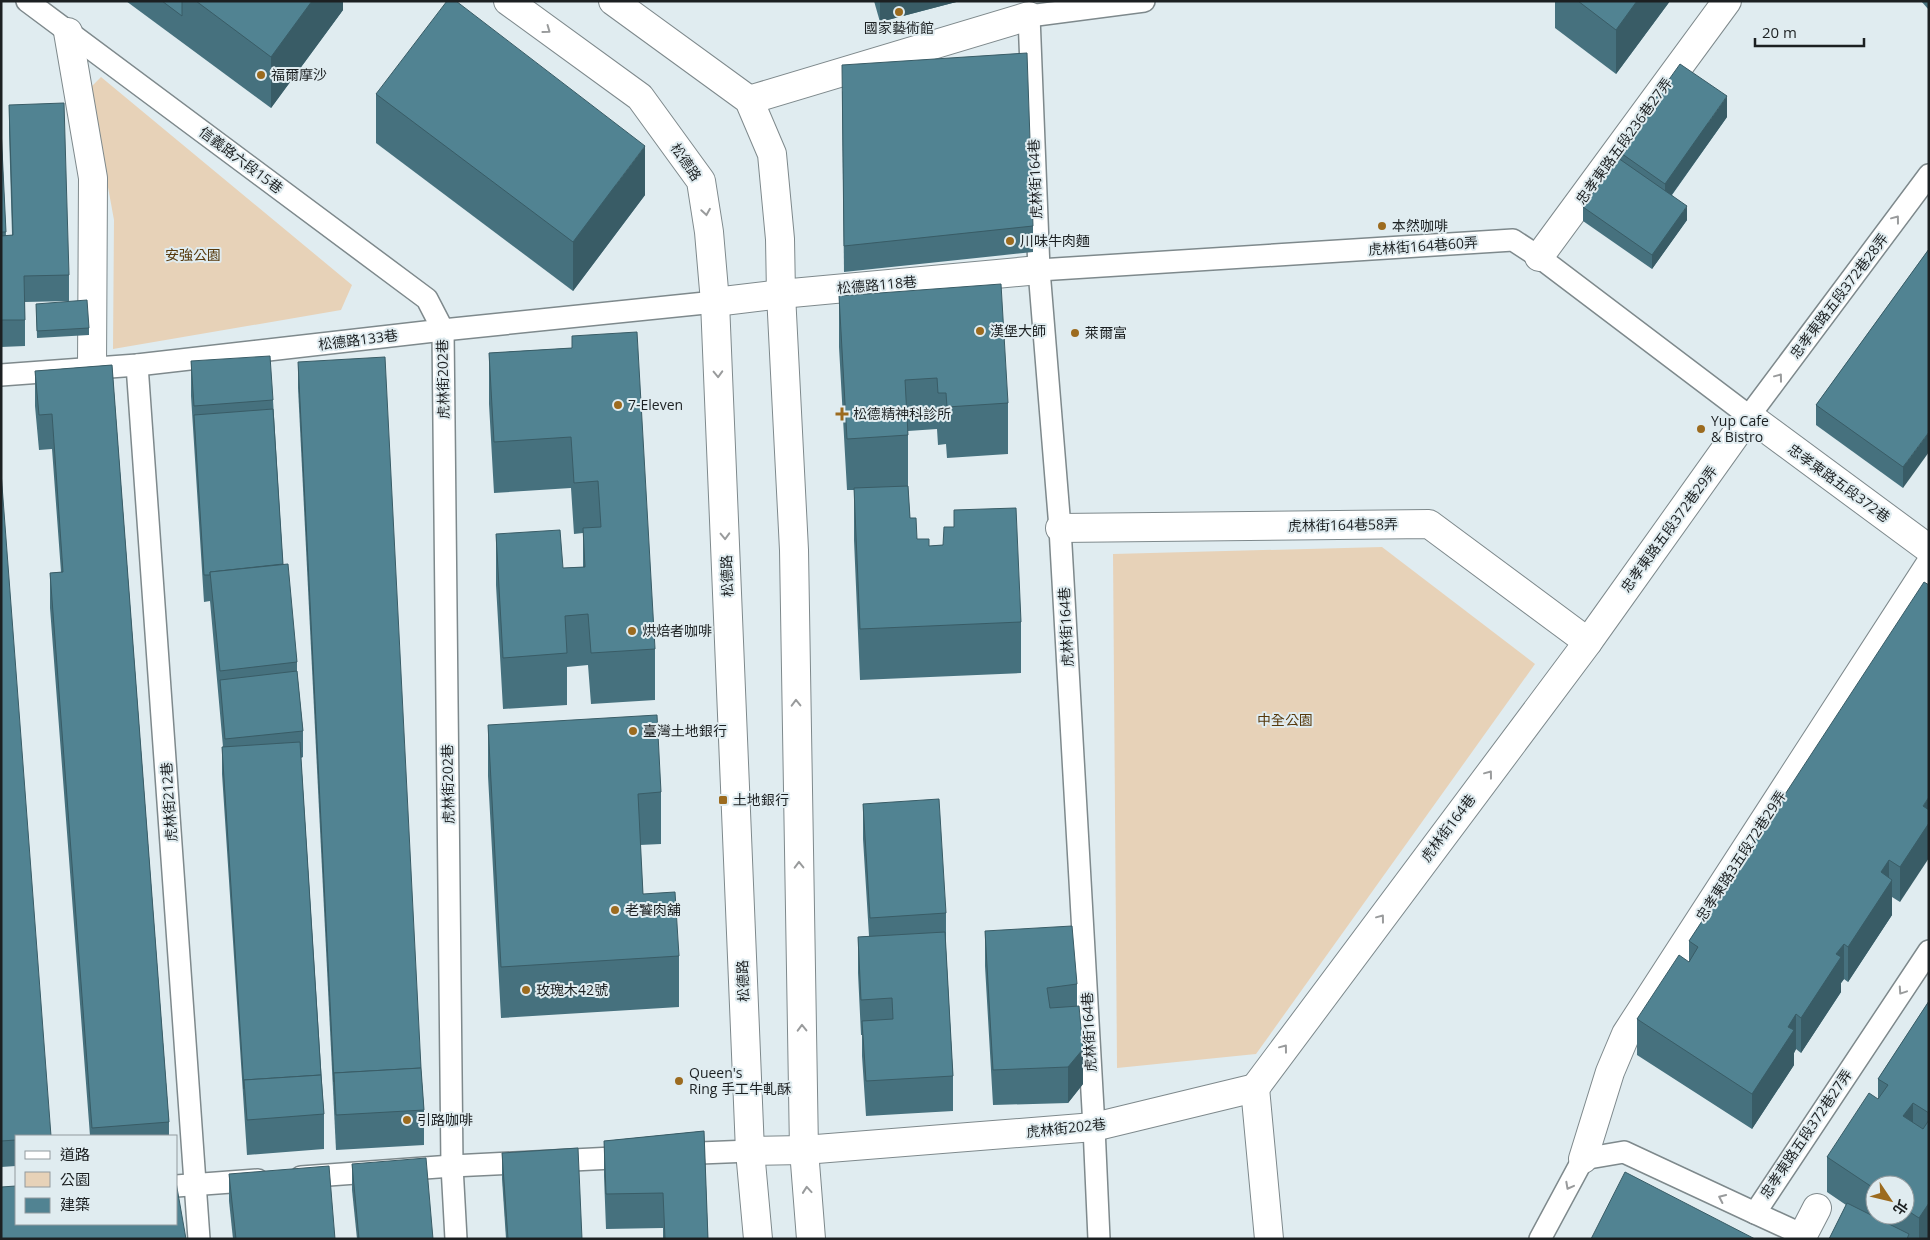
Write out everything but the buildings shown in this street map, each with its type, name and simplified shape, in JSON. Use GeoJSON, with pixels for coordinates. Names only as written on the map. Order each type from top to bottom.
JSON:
{"type":"FeatureCollection","features":[{"type":"Feature","properties":{"kind":"street","name":"松德路"},"geometry":{"type":"LineString","coordinates":[[508,1],[640,97],[702,182],[709,232],[715,302],[750,1150],[758,1239]]}},
{"type":"Feature","properties":{"kind":"street"},"geometry":{"type":"LineString","coordinates":[[613,1],[749,100],[772,154],[780,239],[794,550],[804,1150],[811,1239]]}},
{"type":"Feature","properties":{"kind":"street","name":"忠孝東路五段236巷27弄"},"geometry":{"type":"LineString","coordinates":[[1539,256],[1727,1]]}},
{"type":"Feature","properties":{"kind":"street"},"geometry":{"type":"LineString","coordinates":[[749,100],[1035,9]]}},
{"type":"Feature","properties":{"kind":"street"},"geometry":{"type":"LineString","coordinates":[[68,32],[93,178],[92,368]]}},
{"type":"Feature","properties":{"kind":"street","name":"松德路118巷"},"geometry":{"type":"LineString","coordinates":[[715,302],[1039,270]]}},
{"type":"Feature","properties":{"kind":"street","name":"忠孝東路五段372巷"},"geometry":{"type":"LineString","coordinates":[[1750,416],[1929,549]]}},
{"type":"Feature","properties":{"kind":"street","name":"忠孝東路五段372巷29弄"},"geometry":{"type":"LineString","coordinates":[[1588,642],[1750,416]]}},
{"type":"Feature","properties":{"kind":"street","name":"虎林街164巷58弄"},"geometry":{"type":"LineString","coordinates":[[1060,528],[1429,524],[1588,642]]}},
{"type":"Feature","properties":{"kind":"street","name":"忠孝東路3五段72巷29弄"},"geometry":{"type":"LineString","coordinates":[[1583,1159],[1610,1072],[1626,1034],[1929,566]]}},
{"type":"Feature","properties":{"kind":"street","name":"虎林街164巷"},"geometry":{"type":"LineString","coordinates":[[1255,1088],[1588,642]]}},
{"type":"Feature","properties":{"kind":"street"},"geometry":{"type":"LineString","coordinates":[[1255,1088],[1269,1239]]}},
{"type":"Feature","properties":{"kind":"street","name":"虎林街202巷"},"geometry":{"type":"LineString","coordinates":[[750,1150],[804,1150],[1094,1127],[1255,1088]]}},
{"type":"Feature","properties":{"kind":"street"},"geometry":{"type":"LineString","coordinates":[[1802,1237],[1817,1208]]}},
{"type":"Feature","properties":{"kind":"lane","name":"信義路六段15巷"},"geometry":{"type":"LineString","coordinates":[[27,1],[427,299],[443,330]]}},
{"type":"Feature","properties":{"kind":"lane"},"geometry":{"type":"LineString","coordinates":[[1035,9],[1144,1]]}},
{"type":"Feature","properties":{"kind":"lane","name":"虎林街164巷"},"geometry":{"type":"LineString","coordinates":[[1035,9],[1039,270],[1060,528],[1099,1239]]}},
{"type":"Feature","properties":{"kind":"lane","name":"忠孝東路五段372巷28弄"},"geometry":{"type":"LineString","coordinates":[[1750,416],[1929,175]]}},
{"type":"Feature","properties":{"kind":"lane","name":"虎林街164巷60弄"},"geometry":{"type":"LineString","coordinates":[[1039,270],[1514,240],[1539,256],[1750,416]]}},
{"type":"Feature","properties":{"kind":"lane","name":"松德路133巷"},"geometry":{"type":"LineString","coordinates":[[1,375],[137,365],[443,330],[715,302]]}},
{"type":"Feature","properties":{"kind":"lane","name":"虎林街202巷"},"geometry":{"type":"LineString","coordinates":[[443,330],[452,1166],[456,1239]]}},
{"type":"Feature","properties":{"kind":"lane","name":"虎林街212巷"},"geometry":{"type":"LineString","coordinates":[[137,365],[186,1185],[199,1239]]}},
{"type":"Feature","properties":{"kind":"lane","name":"忠孝東路五段372巷27弄"},"geometry":{"type":"LineString","coordinates":[[1583,1159],[1624,1152],[1755,1213],[1929,950]]}},
{"type":"Feature","properties":{"kind":"lane"},"geometry":{"type":"LineString","coordinates":[[186,1185],[452,1166],[750,1150]]}},
{"type":"Feature","properties":{"kind":"lane"},"geometry":{"type":"LineString","coordinates":[[1540,1239],[1583,1159]]}},
{"type":"Feature","properties":{"kind":"lane"},"geometry":{"type":"LineString","coordinates":[[1755,1213],[1802,1237]]}},
{"type":"Feature","properties":{"kind":"green space","name":"安強公園"},"geometry":{"type":"Polygon","coordinates":[[[101,77],[352,285],[341,310],[113,349],[114,220],[90,88],[101,77]]]}},
{"type":"Feature","properties":{"kind":"green space","name":"中全公園"},"geometry":{"type":"Polygon","coordinates":[[[1382,547],[1535,664],[1256,1054],[1117,1068],[1113,554],[1382,547]]]}},
{"type":"Feature","properties":{"kind":"place","name":"國家藝術館"},"geometry":{"type":"Point","coordinates":[899,12]}},
{"type":"Feature","properties":{"kind":"place","name":"福爾摩沙"},"geometry":{"type":"Point","coordinates":[261,75]}},
{"type":"Feature","properties":{"kind":"place","name":"本然咖啡"},"geometry":{"type":"Point","coordinates":[1382,226]}},
{"type":"Feature","properties":{"kind":"place","name":"川味牛肉麵"},"geometry":{"type":"Point","coordinates":[1010,241]}},
{"type":"Feature","properties":{"kind":"place","name":"漢堡大師"},"geometry":{"type":"Point","coordinates":[980,331]}},
{"type":"Feature","properties":{"kind":"place","name":"萊爾富"},"geometry":{"type":"Point","coordinates":[1075,333]}},
{"type":"Feature","properties":{"kind":"place","name":"7-Eleven"},"geometry":{"type":"Point","coordinates":[618,405]}},
{"type":"Feature","properties":{"kind":"place","name":"松德精神科診所"},"geometry":{"type":"Point","coordinates":[842,414]}},
{"type":"Feature","properties":{"kind":"place","name":"Yup Cafe & Bistro"},"geometry":{"type":"Point","coordinates":[1701,429]}},
{"type":"Feature","properties":{"kind":"place","name":"烘焙者咖啡"},"geometry":{"type":"Point","coordinates":[632,631]}},
{"type":"Feature","properties":{"kind":"place","name":"臺灣土地銀行"},"geometry":{"type":"Point","coordinates":[633,731]}},
{"type":"Feature","properties":{"kind":"place","name":"土地銀行"},"geometry":{"type":"Point","coordinates":[723,800]}},
{"type":"Feature","properties":{"kind":"place","name":"老饕肉舖"},"geometry":{"type":"Point","coordinates":[615,910]}},
{"type":"Feature","properties":{"kind":"place","name":"玫瑰木42號"},"geometry":{"type":"Point","coordinates":[526,990]}},
{"type":"Feature","properties":{"kind":"place","name":"Queen's Ring 手工牛軋酥"},"geometry":{"type":"Point","coordinates":[679,1081]}},
{"type":"Feature","properties":{"kind":"place","name":"引路咖啡"},"geometry":{"type":"Point","coordinates":[407,1120]}}]}
